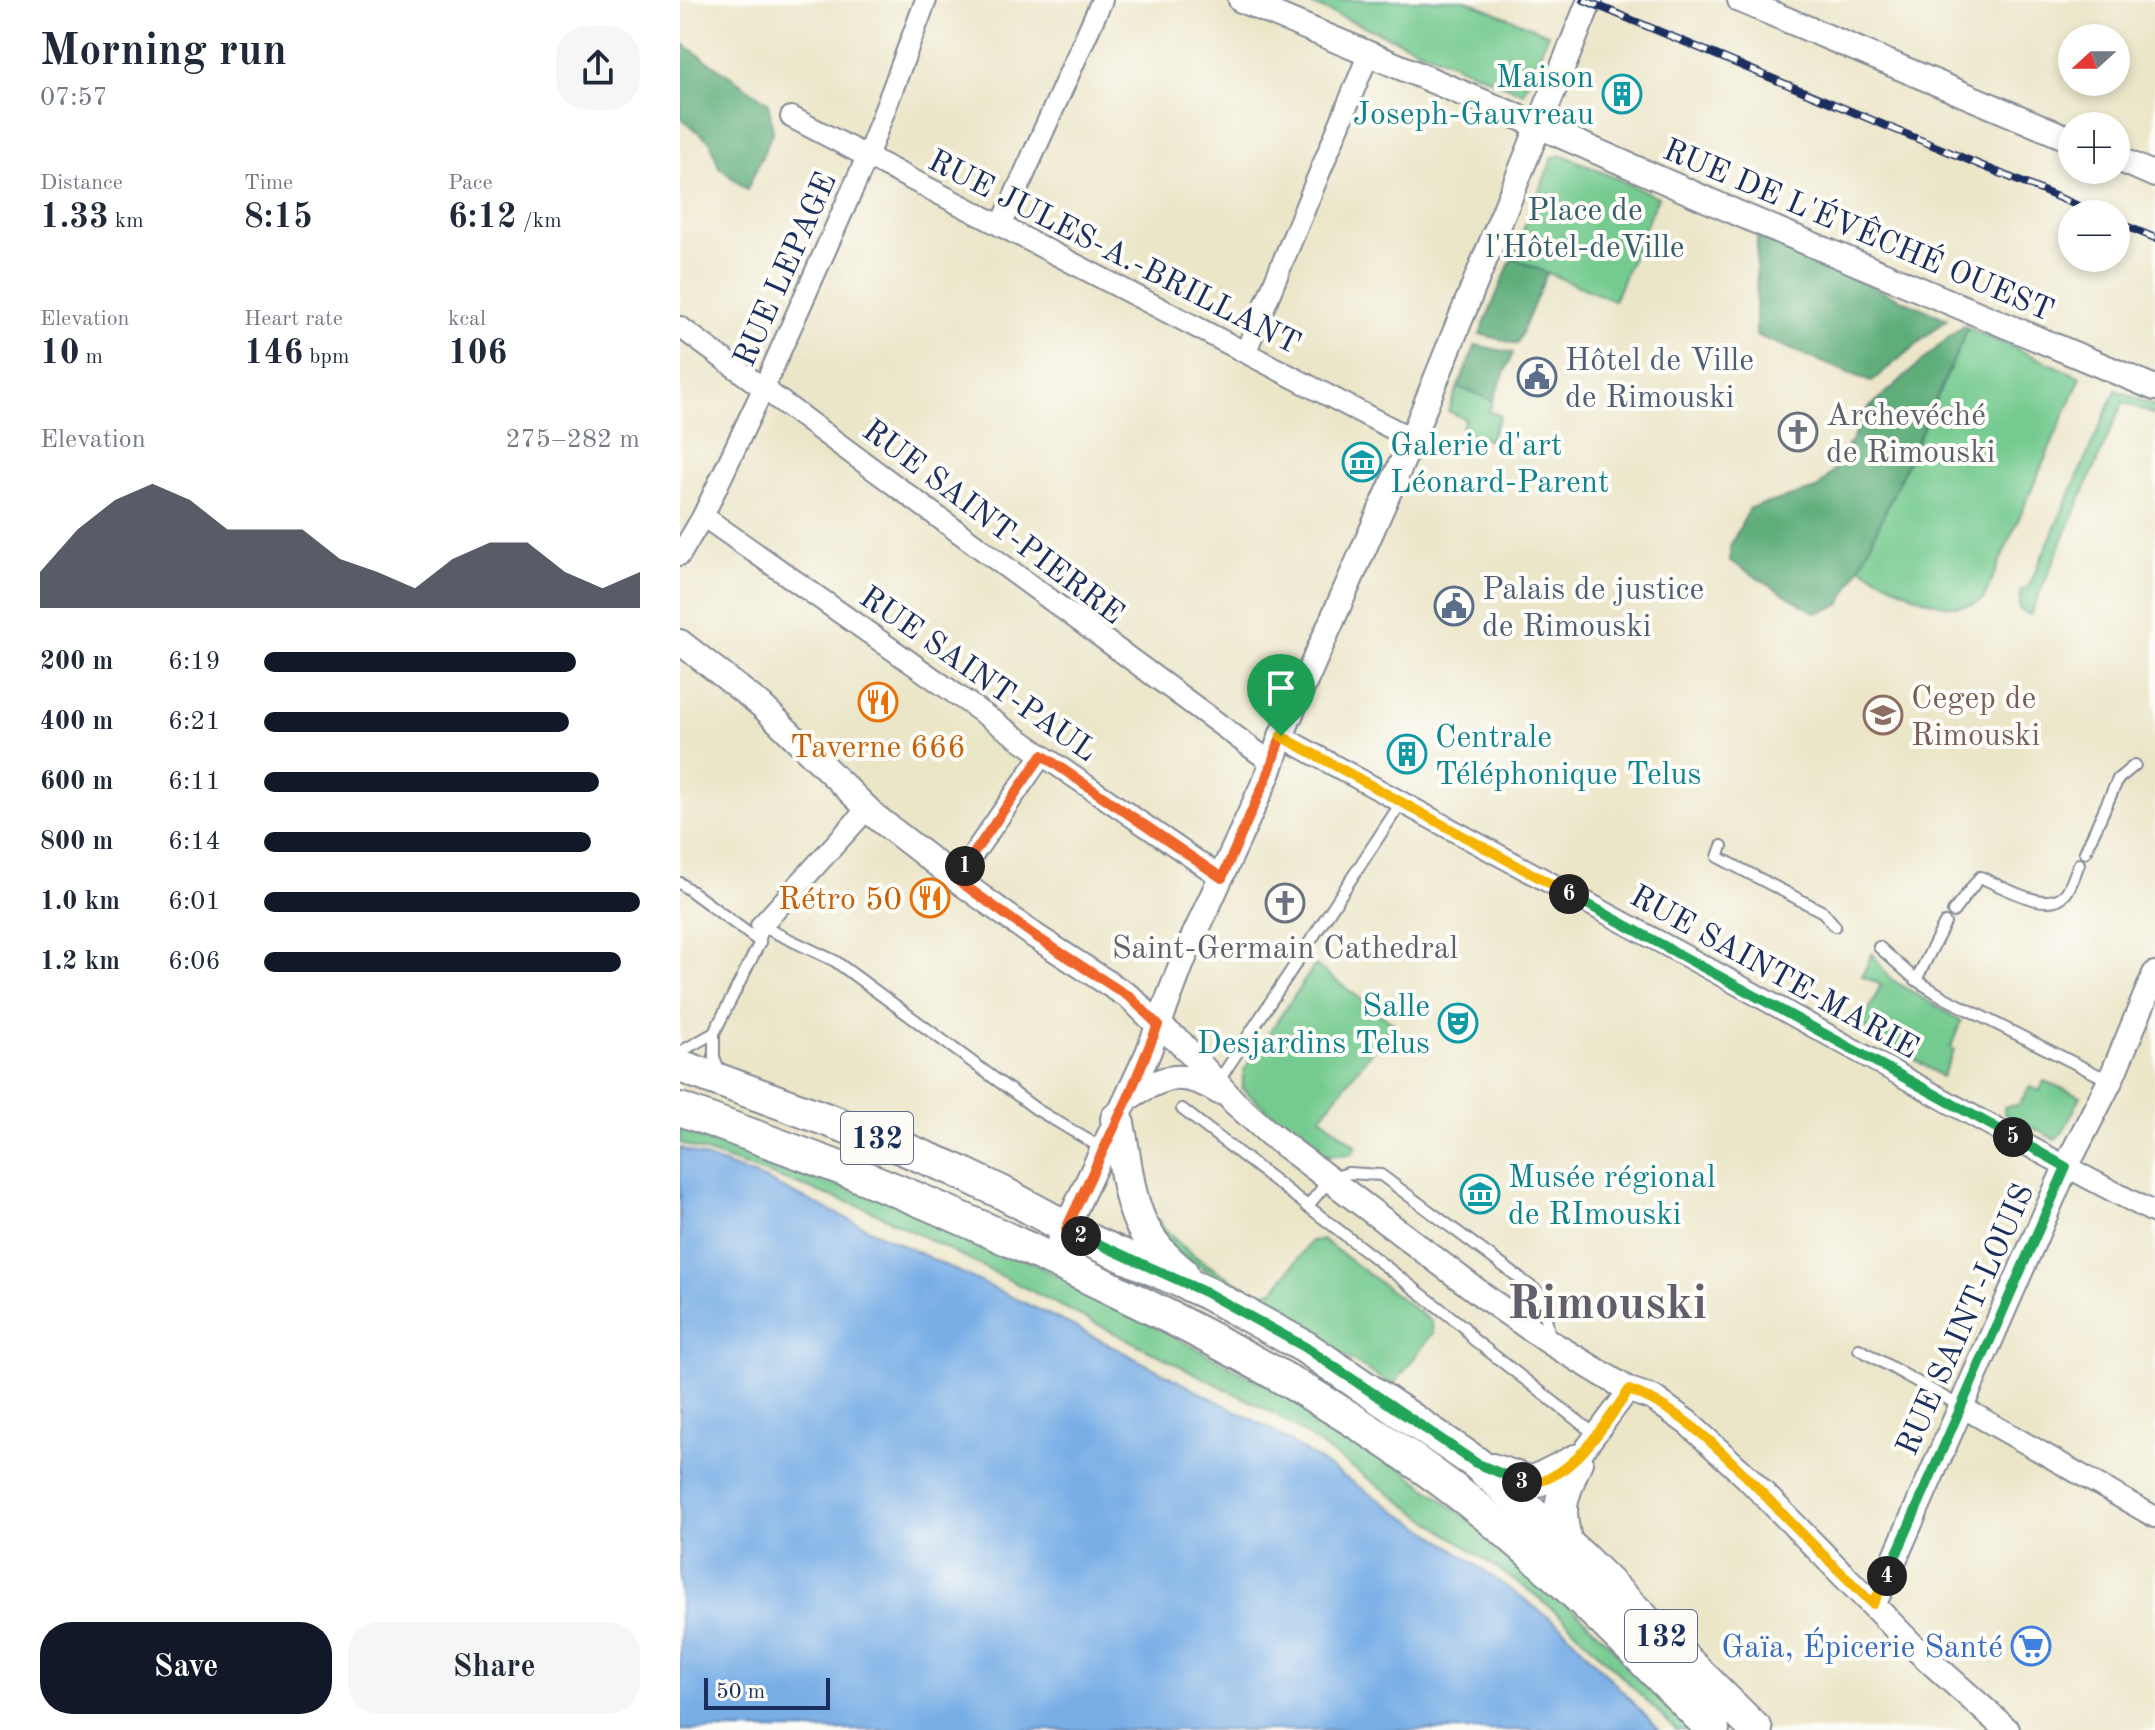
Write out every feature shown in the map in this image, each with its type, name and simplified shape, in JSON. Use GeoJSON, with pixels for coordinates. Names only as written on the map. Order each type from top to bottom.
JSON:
{"type":"FeatureCollection","features":[{"type":"Feature","properties":{"kind":"main road","name":"132"},"geometry":{"type":"LineString","coordinates":[[680,1066],[953,1169],[1066,1229],[1207,1293],[1305,1347],[1476,1463],[1566,1543],[1756,1730]]}},
{"type":"Feature","properties":{"kind":"main road"},"geometry":{"type":"LineString","coordinates":[[1123,1108],[1134,1209],[1143,1232],[1169,1263],[1207,1293]]}},
{"type":"Feature","properties":{"kind":"main road","name":"132"},"geometry":{"type":"LineString","coordinates":[[680,1109],[857,1174],[1052,1258],[1276,1373],[1384,1439],[1462,1496],[1561,1579],[1713,1730]]}},
{"type":"Feature","properties":{"kind":"main road"},"geometry":{"type":"LineString","coordinates":[[1476,1463],[1532,1483],[1576,1461]]}},
{"type":"Feature","properties":{"kind":"main road"},"geometry":{"type":"LineString","coordinates":[[1566,1543],[1559,1519],[1560,1502],[1576,1461]]}},
{"type":"Feature","properties":{"kind":"street","name":"RUE LEPAGE"},"geometry":{"type":"LineString","coordinates":[[680,555],[703,516],[764,387],[867,157],[926,0]]}},
{"type":"Feature","properties":{"kind":"street"},"geometry":{"type":"LineString","coordinates":[[1001,226],[1102,0]]}},
{"type":"Feature","properties":{"kind":"street","name":"RUE DE L'ÉVÊCHÉ OUEST"},"geometry":{"type":"LineString","coordinates":[[1241,0],[2155,388]]}},
{"type":"Feature","properties":{"kind":"street"},"geometry":{"type":"LineString","coordinates":[[1052,1258],[1123,1108],[1183,960],[1222,878],[1412,439],[1590,0]]}},
{"type":"Feature","properties":{"kind":"street"},"geometry":{"type":"LineString","coordinates":[[1740,0],[2058,134]]}},
{"type":"Feature","properties":{"kind":"street"},"geometry":{"type":"LineString","coordinates":[[1246,351],[1369,53]]}},
{"type":"Feature","properties":{"kind":"street","name":"RUE JULES-A.-BRILLANT"},"geometry":{"type":"LineString","coordinates":[[791,117],[1412,439]]}},
{"type":"Feature","properties":{"kind":"street"},"geometry":{"type":"LineString","coordinates":[[2130,164],[2155,175]]}},
{"type":"Feature","properties":{"kind":"street","name":"RUE SAINT-PIERRE"},"geometry":{"type":"LineString","coordinates":[[680,327],[1272,763]]}},
{"type":"Feature","properties":{"kind":"street","name":"RUE SAINT-PAUL"},"geometry":{"type":"LineString","coordinates":[[703,516],[1222,878]]}},
{"type":"Feature","properties":{"kind":"street"},"geometry":{"type":"LineString","coordinates":[[680,642],[762,706],[867,809],[1035,936],[1131,998],[1181,1043],[1234,1102],[1271,1135],[1489,1300],[1551,1343],[1629,1390],[1653,1398],[1688,1423],[1747,1477],[1914,1647],[2007,1730]]}},
{"type":"Feature","properties":{"kind":"street","name":"RUE SAINTE-MARIE"},"geometry":{"type":"LineString","coordinates":[[1281,736],[2155,1213]]}},
{"type":"Feature","properties":{"kind":"street"},"geometry":{"type":"LineString","coordinates":[[956,879],[1042,755]]}},
{"type":"Feature","properties":{"kind":"street"},"geometry":{"type":"LineString","coordinates":[[761,934],[867,809]]}},
{"type":"Feature","properties":{"kind":"street","name":"RUE SAINT-LOUIS"},"geometry":{"type":"LineString","coordinates":[[1873,1604],[2066,1167],[2110,1081],[2155,974]]}},
{"type":"Feature","properties":{"kind":"street"},"geometry":{"type":"LineString","coordinates":[[1123,1108],[1163,1079],[1183,1077],[1207,1085],[1234,1102]]}},
{"type":"Feature","properties":{"kind":"street"},"geometry":{"type":"LineString","coordinates":[[1576,1461],[1629,1390]]}},
{"type":"Feature","properties":{"kind":"street"},"geometry":{"type":"LineString","coordinates":[[1960,1406],[2155,1517]]}},
{"type":"Feature","properties":{"kind":"lane"},"geometry":{"type":"LineString","coordinates":[[2085,852],[2118,779],[2135,765]]}},
{"type":"Feature","properties":{"kind":"lane"},"geometry":{"type":"LineString","coordinates":[[1217,1084],[1401,803]]}},
{"type":"Feature","properties":{"kind":"lane"},"geometry":{"type":"LineString","coordinates":[[1722,846],[1718,857],[1823,912],[1835,926]]}},
{"type":"Feature","properties":{"kind":"lane"},"geometry":{"type":"LineString","coordinates":[[1953,912],[1980,877],[2043,903],[2056,901],[2067,892],[2079,864]]}},
{"type":"Feature","properties":{"kind":"lane"},"geometry":{"type":"LineString","coordinates":[[680,883],[761,934],[835,961],[1036,1109],[1103,1149]]}},
{"type":"Feature","properties":{"kind":"lane"},"geometry":{"type":"LineString","coordinates":[[1916,980],[1945,923]]}},
{"type":"Feature","properties":{"kind":"lane"},"geometry":{"type":"LineString","coordinates":[[728,1083],[714,1057],[714,1033],[761,934]]}},
{"type":"Feature","properties":{"kind":"lane"},"geometry":{"type":"LineString","coordinates":[[1879,947],[1916,980],[1945,998],[2110,1081]]}},
{"type":"Feature","properties":{"kind":"lane"},"geometry":{"type":"LineString","coordinates":[[680,1052],[714,1033]]}},
{"type":"Feature","properties":{"kind":"lane"},"geometry":{"type":"LineString","coordinates":[[1182,1109],[1464,1327],[1473,1339],[1596,1435]]}},
{"type":"Feature","properties":{"kind":"lane"},"geometry":{"type":"LineString","coordinates":[[1307,1207],[1330,1179],[1348,1173],[1381,1175],[1541,1294],[1551,1343]]}},
{"type":"Feature","properties":{"kind":"lane"},"geometry":{"type":"LineString","coordinates":[[1859,1349],[1960,1406]]}},
{"type":"Feature","properties":{"kind":"green space"},"geometry":{"type":"Polygon","coordinates":[[[1301,0],[1466,0],[1548,34],[1523,93],[1301,0]]]}},
{"type":"Feature","properties":{"kind":"green space"},"geometry":{"type":"Polygon","coordinates":[[[680,42],[768,102],[773,131],[747,190],[719,167],[710,141],[680,118],[680,42]]]}},
{"type":"Feature","properties":{"kind":"green space","name":"Place de l'Hôtel-deVille"},"geometry":{"type":"Polygon","coordinates":[[[1563,155],[1658,197],[1614,301],[1512,258],[1553,157],[1563,155]]]}},
{"type":"Feature","properties":{"kind":"green space"},"geometry":{"type":"Polygon","coordinates":[[[1757,237],[1947,319],[1871,382],[1756,335],[1757,237]]]}},
{"type":"Feature","properties":{"kind":"green space"},"geometry":{"type":"Polygon","coordinates":[[[1512,258],[1547,273],[1517,344],[1480,334],[1512,258]]]}},
{"type":"Feature","properties":{"kind":"green space"},"geometry":{"type":"Polygon","coordinates":[[[1963,325],[1968,328],[1840,605],[1816,613],[1730,561],[1730,546],[1750,508],[1817,489],[1837,467],[1867,410],[1963,325]]]}},
{"type":"Feature","properties":{"kind":"green space"},"geometry":{"type":"Polygon","coordinates":[[[1968,328],[2081,377],[1983,600],[1952,606],[1920,598],[1860,567],[1968,328]]]}},
{"type":"Feature","properties":{"kind":"green space"},"geometry":{"type":"Polygon","coordinates":[[[1476,345],[1513,353],[1493,400],[1458,387],[1476,345]]]}},
{"type":"Feature","properties":{"kind":"green space"},"geometry":{"type":"Polygon","coordinates":[[[1458,387],[1493,400],[1489,411],[1500,416],[1489,441],[1461,429],[1465,419],[1448,411],[1458,387]]]}},
{"type":"Feature","properties":{"kind":"green space"},"geometry":{"type":"Polygon","coordinates":[[[2116,390],[2155,406],[2155,415],[2123,402],[2030,615],[2019,609],[2021,590],[2028,588],[2116,390]]]}},
{"type":"Feature","properties":{"kind":"green space"},"geometry":{"type":"Polygon","coordinates":[[[1872,954],[1891,979],[1961,1021],[1951,1047],[1954,1050],[1942,1077],[1862,1025],[1881,985],[1862,976],[1872,954]]]}},
{"type":"Feature","properties":{"kind":"green space"},"geometry":{"type":"Polygon","coordinates":[[[1315,965],[1393,1023],[1321,1117],[1356,1146],[1352,1154],[1321,1156],[1242,1088],[1244,1070],[1315,965]]]}},
{"type":"Feature","properties":{"kind":"green space"},"geometry":{"type":"Polygon","coordinates":[[[2044,1081],[2081,1096],[2063,1132],[2055,1139],[2004,1114],[2004,1107],[2018,1105],[2030,1087],[2040,1091],[2044,1081]]]}},
{"type":"Feature","properties":{"kind":"green space"},"geometry":{"type":"Polygon","coordinates":[[[680,1118],[996,1244],[1301,1403],[1399,1467],[1468,1519],[1583,1618],[1695,1730],[1676,1730],[1566,1621],[1534,1594],[1274,1413],[870,1210],[680,1143],[680,1118]]]}},
{"type":"Feature","properties":{"kind":"green space"},"geometry":{"type":"Polygon","coordinates":[[[1158,1220],[1177,1242],[1206,1263],[1264,1294],[1275,1289],[1311,1241],[1323,1240],[1432,1322],[1433,1333],[1393,1386],[1173,1250],[1151,1225],[1158,1220]]]}},
{"type":"Feature","properties":{"kind":"water"},"geometry":{"type":"Polygon","coordinates":[[[680,1148],[764,1179],[1071,1325],[1269,1428],[1443,1541],[1562,1627],[1659,1730],[680,1730],[680,1148]]]}},
{"type":"Feature","properties":{"kind":"railway"},"geometry":{"type":"LineString","coordinates":[[1584,0],[2064,200]]}},
{"type":"Feature","properties":{"kind":"railway"},"geometry":{"type":"LineString","coordinates":[[2130,228],[2155,238]]}},
{"type":"Feature","properties":{"kind":"place","name":"Maison Joseph-Gauvreau"},"geometry":{"type":"Point","coordinates":[1622,94]}},
{"type":"Feature","properties":{"kind":"place","name":"Hôtel de Ville de Rimouski"},"geometry":{"type":"Point","coordinates":[1537,377]}},
{"type":"Feature","properties":{"kind":"place","name":"Archevéché de Rimouski"},"geometry":{"type":"Point","coordinates":[1798,432]}},
{"type":"Feature","properties":{"kind":"place","name":"Galerie d'art Léonard-Parent"},"geometry":{"type":"Point","coordinates":[1362,462]}},
{"type":"Feature","properties":{"kind":"place","name":"Palais de justice de Rimouski"},"geometry":{"type":"Point","coordinates":[1454,606]}},
{"type":"Feature","properties":{"kind":"place","name":"Taverne 666"},"geometry":{"type":"Point","coordinates":[878,702]}},
{"type":"Feature","properties":{"kind":"place","name":"Cegep de Rimouski"},"geometry":{"type":"Point","coordinates":[1883,715]}},
{"type":"Feature","properties":{"kind":"place","name":"Centrale Téléphonique Telus"},"geometry":{"type":"Point","coordinates":[1407,754]}},
{"type":"Feature","properties":{"kind":"place","name":"Rétro 50"},"geometry":{"type":"Point","coordinates":[930,898]}},
{"type":"Feature","properties":{"kind":"place","name":"Saint-Germain Cathedral"},"geometry":{"type":"Point","coordinates":[1285,903]}},
{"type":"Feature","properties":{"kind":"place","name":"Salle Desjardins Telus"},"geometry":{"type":"Point","coordinates":[1458,1023]}},
{"type":"Feature","properties":{"kind":"place","name":"Musée régional de RImouski"},"geometry":{"type":"Point","coordinates":[1480,1194]}},
{"type":"Feature","properties":{"kind":"place","name":"Gaïa, Épicerie Santé"},"geometry":{"type":"Point","coordinates":[2031,1646]}},
{"type":"Feature","properties":{"kind":"district","name":"Rimouski"},"geometry":{"type":"Point","coordinates":[1607,1301]}},
{"type":"Feature","properties":{"kind":"route"},"geometry":{"type":"LineString","coordinates":[[1281,736],[2066,1167],[1873,1604],[1747,1477],[1688,1423],[1653,1398],[1629,1390],[1576,1461],[1543,1479],[1523,1482],[1476,1463],[1305,1347],[1207,1293],[1066,1229],[1128,1098],[1158,1025],[1131,998],[1035,936],[956,879],[1042,755],[1222,878],[1269,772],[1281,736]]}}]}
